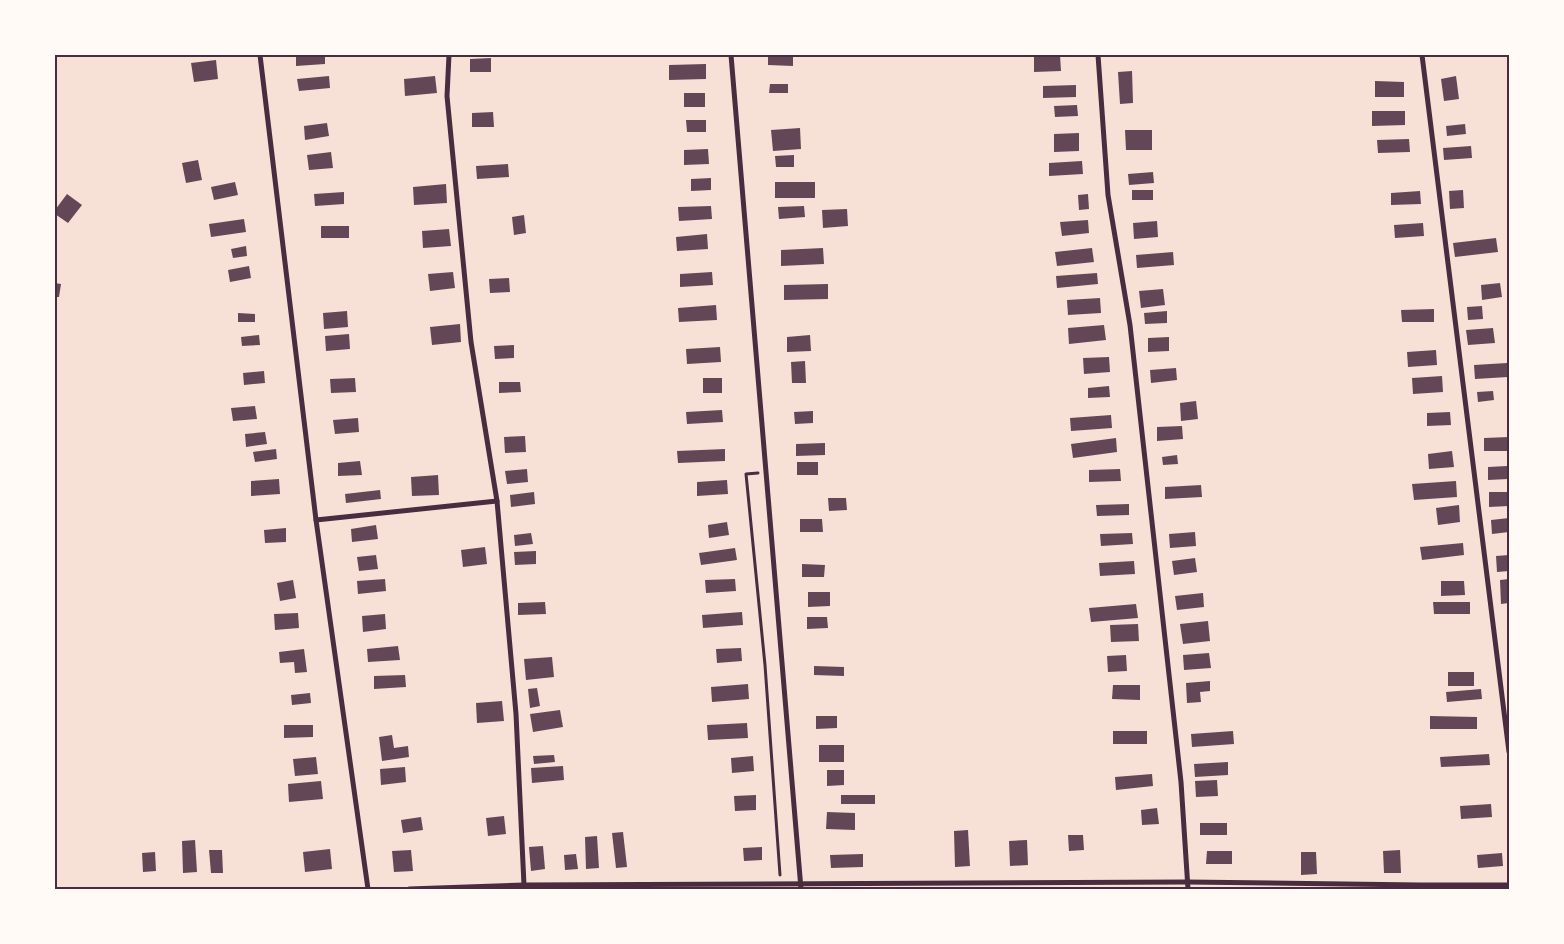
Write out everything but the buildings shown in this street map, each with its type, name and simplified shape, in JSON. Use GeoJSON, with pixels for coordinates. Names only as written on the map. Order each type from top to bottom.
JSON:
{"type":"FeatureCollection","features":[{"type":"Feature","properties":{"kind":"street"},"geometry":{"type":"LineString","coordinates":[[260,55],[316,520],[368,889]]}},
{"type":"Feature","properties":{"kind":"street"},"geometry":{"type":"LineString","coordinates":[[449,55],[448,96],[471,342],[497,501],[516,714],[524,885]]}},
{"type":"Feature","properties":{"kind":"street"},"geometry":{"type":"LineString","coordinates":[[731,55],[801,887]]}},
{"type":"Feature","properties":{"kind":"street"},"geometry":{"type":"LineString","coordinates":[[1098,55],[1108,195],[1130,325],[1179,763],[1188,889]]}},
{"type":"Feature","properties":{"kind":"street"},"geometry":{"type":"LineString","coordinates":[[1422,55],[1509,752]]}},
{"type":"Feature","properties":{"kind":"street"},"geometry":{"type":"LineString","coordinates":[[316,520],[497,501]]}},
{"type":"Feature","properties":{"kind":"street"},"geometry":{"type":"LineString","coordinates":[[409,889],[524,885],[781,884],[801,887],[1187,882],[1420,885],[1509,884]]}},
{"type":"Feature","properties":{"kind":"path"},"geometry":{"type":"LineString","coordinates":[[746,474],[766,684],[781,884]]}}]}
